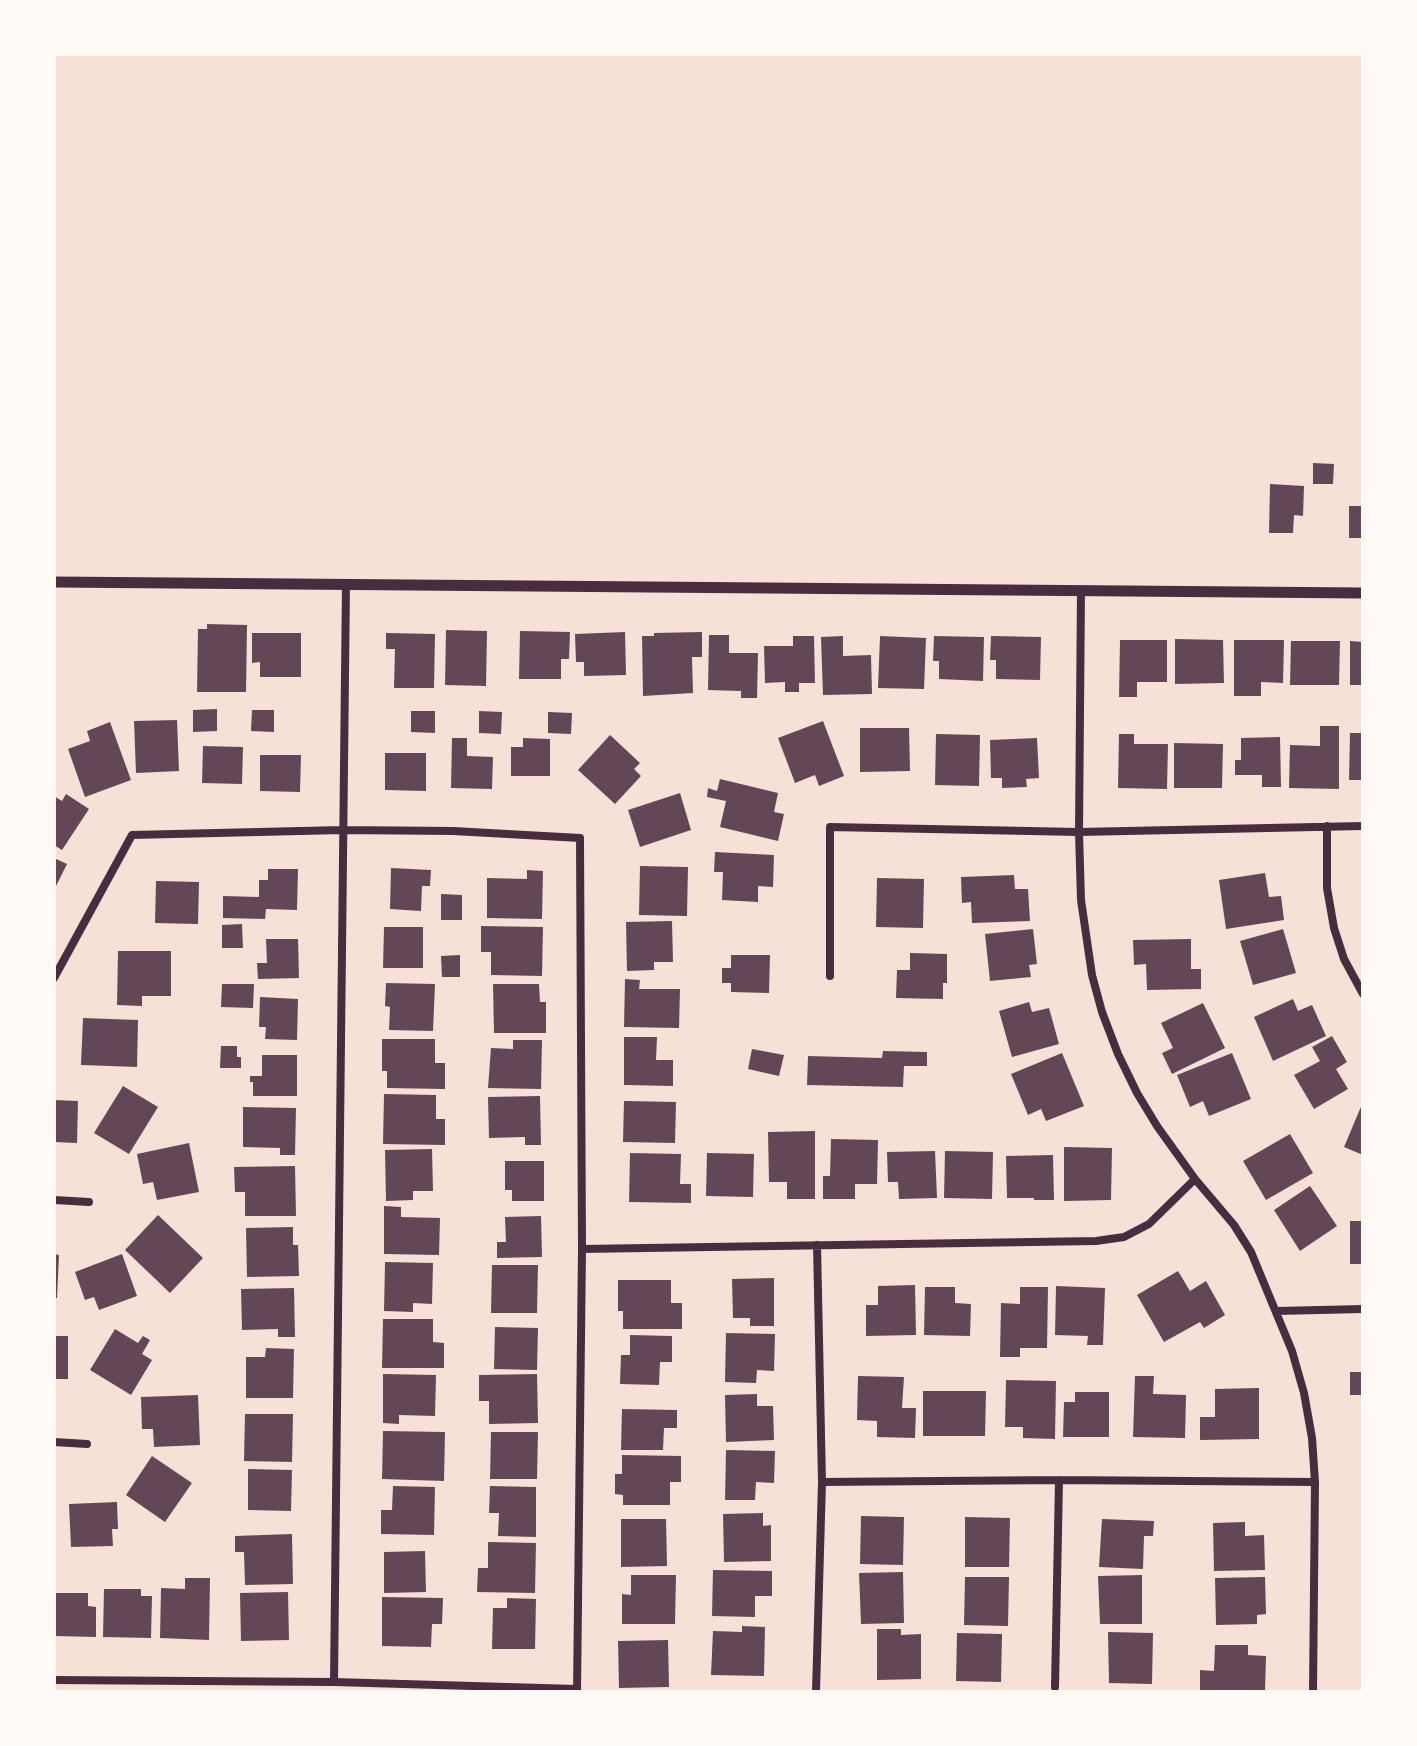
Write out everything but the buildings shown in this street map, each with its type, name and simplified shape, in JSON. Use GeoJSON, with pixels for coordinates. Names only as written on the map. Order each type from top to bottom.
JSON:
{"type":"FeatureCollection","features":[{"type":"Feature","properties":{"kind":"street"},"geometry":{"type":"LineString","coordinates":[[54,582],[1363,593]]}},
{"type":"Feature","properties":{"kind":"street"},"geometry":{"type":"LineString","coordinates":[[334,1682],[346,584]]}},
{"type":"Feature","properties":{"kind":"street"},"geometry":{"type":"LineString","coordinates":[[1081,590],[1079,832],[1081,900],[1092,975],[1118,1054],[1137,1093],[1157,1126],[1195,1179],[1234,1225],[1251,1252],[1292,1351],[1312,1438],[1315,1482],[1313,1692]]}},
{"type":"Feature","properties":{"kind":"street"},"geometry":{"type":"LineString","coordinates":[[1327,826],[1327,888],[1334,928],[1344,959],[1363,994]]}},
{"type":"Feature","properties":{"kind":"street"},"geometry":{"type":"LineString","coordinates":[[830,976],[830,827],[1079,832],[1363,826]]}},
{"type":"Feature","properties":{"kind":"street"},"geometry":{"type":"LineString","coordinates":[[54,978],[132,835],[342,830],[453,831],[580,838],[582,1249],[577,1690],[334,1682],[54,1680]]}},
{"type":"Feature","properties":{"kind":"street"},"geometry":{"type":"LineString","coordinates":[[582,1249],[1096,1241],[1124,1237],[1149,1224],[1195,1179]]}},
{"type":"Feature","properties":{"kind":"street"},"geometry":{"type":"LineString","coordinates":[[54,1200],[89,1202]]}},
{"type":"Feature","properties":{"kind":"street"},"geometry":{"type":"LineString","coordinates":[[816,1691],[822,1482],[817,1245]]}},
{"type":"Feature","properties":{"kind":"street"},"geometry":{"type":"LineString","coordinates":[[1276,1311],[1363,1309]]}},
{"type":"Feature","properties":{"kind":"street"},"geometry":{"type":"LineString","coordinates":[[54,1442],[87,1444]]}},
{"type":"Feature","properties":{"kind":"street"},"geometry":{"type":"LineString","coordinates":[[1055,1687],[1059,1480]]}},
{"type":"Feature","properties":{"kind":"street"},"geometry":{"type":"LineString","coordinates":[[822,1482],[1315,1482]]}}]}
